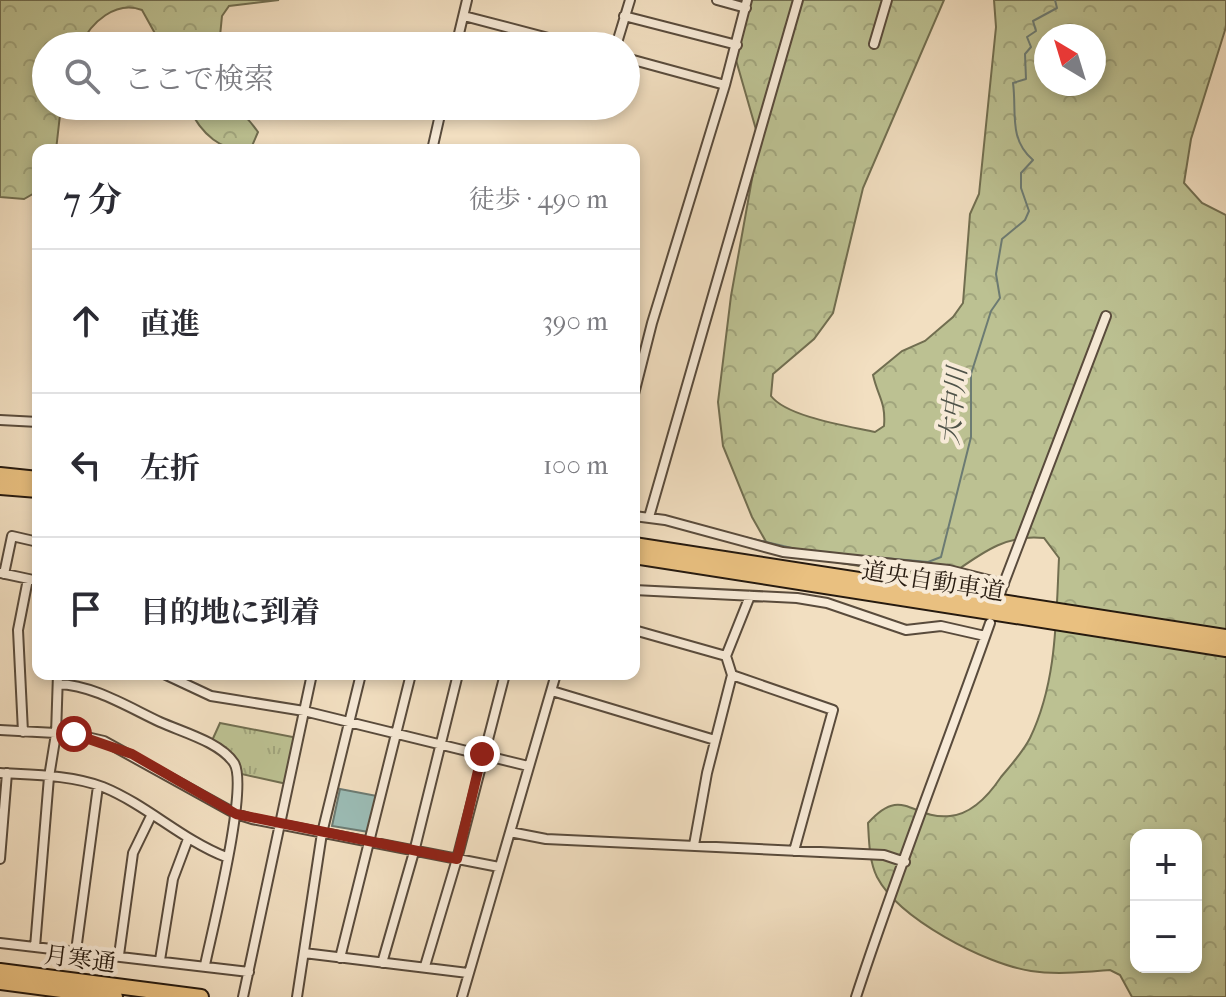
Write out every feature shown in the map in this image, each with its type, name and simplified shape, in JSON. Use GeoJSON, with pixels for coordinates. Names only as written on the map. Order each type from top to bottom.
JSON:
{"type":"FeatureCollection","features":[{"type":"Feature","properties":{"kind":"highway"},"geometry":{"type":"LineString","coordinates":[[0,475],[32,478]]}},
{"type":"Feature","properties":{"kind":"highway"},"geometry":{"type":"LineString","coordinates":[[0,487],[32,490]]}},
{"type":"Feature","properties":{"kind":"highway","name":"道央自動車道"},"geometry":{"type":"LineString","coordinates":[[640,546],[1226,637]]}},
{"type":"Feature","properties":{"kind":"highway","name":"道央自動車道"},"geometry":{"type":"LineString","coordinates":[[640,557],[1226,649]]}},
{"type":"Feature","properties":{"kind":"highway","name":"月寒通"},"geometry":{"type":"LineString","coordinates":[[0,971],[201,997]]}},
{"type":"Feature","properties":{"kind":"highway","name":"月寒通"},"geometry":{"type":"LineString","coordinates":[[0,982],[115,997]]}},
{"type":"Feature","properties":{"kind":"street"},"geometry":{"type":"LineString","coordinates":[[460,32],[467,0]]}},
{"type":"Feature","properties":{"kind":"street"},"geometry":{"type":"LineString","coordinates":[[620,32],[630,0]]}},
{"type":"Feature","properties":{"kind":"street"},"geometry":{"type":"LineString","coordinates":[[640,370],[737,45],[746,4],[717,0]]}},
{"type":"Feature","properties":{"kind":"street"},"geometry":{"type":"LineString","coordinates":[[649,517],[798,0]]}},
{"type":"Feature","properties":{"kind":"street"},"geometry":{"type":"LineString","coordinates":[[874,44],[887,0]]}},
{"type":"Feature","properties":{"kind":"street"},"geometry":{"type":"LineString","coordinates":[[464,16],[525,32]]}},
{"type":"Feature","properties":{"kind":"street"},"geometry":{"type":"LineString","coordinates":[[624,16],[737,45]]}},
{"type":"Feature","properties":{"kind":"street"},"geometry":{"type":"LineString","coordinates":[[640,62],[725,85]]}},
{"type":"Feature","properties":{"kind":"street"},"geometry":{"type":"LineString","coordinates":[[433,144],[439,120]]}},
{"type":"Feature","properties":{"kind":"street"},"geometry":{"type":"LineString","coordinates":[[999,596],[1106,316]]}},
{"type":"Feature","properties":{"kind":"street"},"geometry":{"type":"LineString","coordinates":[[0,420],[32,422]]}},
{"type":"Feature","properties":{"kind":"street"},"geometry":{"type":"LineString","coordinates":[[640,516],[783,552],[949,570],[1004,584]]}},
{"type":"Feature","properties":{"kind":"street"},"geometry":{"type":"LineString","coordinates":[[32,541],[12,536],[2,573],[32,580]]}},
{"type":"Feature","properties":{"kind":"street"},"geometry":{"type":"LineString","coordinates":[[23,732],[18,630],[28,579]]}},
{"type":"Feature","properties":{"kind":"street"},"geometry":{"type":"LineString","coordinates":[[640,590],[827,603],[906,630],[941,626],[985,636]]}},
{"type":"Feature","properties":{"kind":"street"},"geometry":{"type":"LineString","coordinates":[[694,845],[715,740],[732,675],[726,656],[750,596]]}},
{"type":"Feature","properties":{"kind":"street"},"geometry":{"type":"LineString","coordinates":[[856,997],[883,912],[905,862],[990,623]]}},
{"type":"Feature","properties":{"kind":"street"},"geometry":{"type":"LineString","coordinates":[[640,632],[726,656]]}},
{"type":"Feature","properties":{"kind":"street"},"geometry":{"type":"LineString","coordinates":[[732,675],[833,710],[794,851]]}},
{"type":"Feature","properties":{"kind":"street"},"geometry":{"type":"LineString","coordinates":[[35,947],[49,777],[56,734],[58,680]]}},
{"type":"Feature","properties":{"kind":"street"},"geometry":{"type":"LineString","coordinates":[[61,680],[223,751],[235,764],[240,784],[236,814],[205,965]]}},
{"type":"Feature","properties":{"kind":"street"},"geometry":{"type":"LineString","coordinates":[[179,680],[211,696],[304,711],[528,766]]}},
{"type":"Feature","properties":{"kind":"street"},"geometry":{"type":"LineString","coordinates":[[243,997],[311,680]]}},
{"type":"Feature","properties":{"kind":"street"},"geometry":{"type":"LineString","coordinates":[[297,997],[322,833],[359,680]]}},
{"type":"Feature","properties":{"kind":"street"},"geometry":{"type":"LineString","coordinates":[[340,958],[410,680]]}},
{"type":"Feature","properties":{"kind":"street"},"geometry":{"type":"LineString","coordinates":[[382,963],[414,852],[456,680]]}},
{"type":"Feature","properties":{"kind":"street"},"geometry":{"type":"LineString","coordinates":[[425,966],[457,859],[503,680]]}},
{"type":"Feature","properties":{"kind":"street"},"geometry":{"type":"LineString","coordinates":[[462,997],[555,680]]}},
{"type":"Feature","properties":{"kind":"street"},"geometry":{"type":"LineString","coordinates":[[552,691],[715,740]]}},
{"type":"Feature","properties":{"kind":"street"},"geometry":{"type":"LineString","coordinates":[[0,730],[104,741],[236,814],[278,825],[499,867]]}},
{"type":"Feature","properties":{"kind":"street"},"geometry":{"type":"LineString","coordinates":[[0,859],[4,773],[98,786],[188,839],[226,857]]}},
{"type":"Feature","properties":{"kind":"street"},"geometry":{"type":"LineString","coordinates":[[76,951],[98,786]]}},
{"type":"Feature","properties":{"kind":"street"},"geometry":{"type":"LineString","coordinates":[[119,955],[133,853],[151,816]]}},
{"type":"Feature","properties":{"kind":"street"},"geometry":{"type":"LineString","coordinates":[[510,832],[546,839],[884,855],[905,862]]}},
{"type":"Feature","properties":{"kind":"street"},"geometry":{"type":"LineString","coordinates":[[160,960],[173,879],[188,839]]}},
{"type":"Feature","properties":{"kind":"street"},"geometry":{"type":"LineString","coordinates":[[0,943],[249,972]]}},
{"type":"Feature","properties":{"kind":"street"},"geometry":{"type":"LineString","coordinates":[[304,953],[468,973]]}},
{"type":"Feature","properties":{"kind":"green space"},"geometry":{"type":"Polygon","coordinates":[[[0,0],[279,0],[229,6],[222,16],[220,32],[154,32],[142,10],[123,8],[105,15],[89,32],[32,32],[32,120],[59,120],[57,144],[32,144],[32,194],[24,199],[0,197],[0,0]]]}},
{"type":"Feature","properties":{"kind":"green space"},"geometry":{"type":"Polygon","coordinates":[[[751,0],[944,0],[863,188],[833,313],[814,339],[773,374],[771,396],[790,410],[819,420],[875,432],[884,426],[884,418],[873,375],[902,351],[925,341],[953,317],[963,303],[970,214],[979,194],[996,27],[994,0],[1226,0],[1226,27],[1191,139],[1184,183],[1202,203],[1226,215],[1226,997],[1132,997],[1120,975],[1110,970],[1050,973],[1012,967],[968,949],[923,923],[888,893],[877,877],[871,857],[868,823],[880,812],[899,805],[937,816],[966,812],[985,797],[1027,743],[1039,717],[1050,673],[1059,558],[1044,538],[1016,539],[990,549],[943,580],[799,556],[769,547],[752,517],[723,446],[718,402],[731,296],[759,140],[736,60],[751,0]]]}},
{"type":"Feature","properties":{"kind":"green space"},"geometry":{"type":"Polygon","coordinates":[[[196,120],[248,120],[258,132],[253,144],[220,144],[196,120]]]}},
{"type":"Feature","properties":{"kind":"green space"},"geometry":{"type":"Polygon","coordinates":[[[220,723],[298,738],[287,784],[237,773],[235,764],[210,745],[220,723]]]}},
{"type":"Feature","properties":{"kind":"water"},"geometry":{"type":"Polygon","coordinates":[[[340,789],[377,796],[369,832],[332,826],[340,789]]]}},
{"type":"Feature","properties":{"kind":"waterway","name":"大中川"},"geometry":{"type":"LineString","coordinates":[[862,556],[928,562],[941,557],[971,437],[971,374],[991,311],[1000,298],[996,274],[1002,239],[1025,220],[1029,211],[1021,188],[1021,173],[1033,160],[1025,152],[1017,134],[1013,83],[1026,79],[1025,54],[1031,47],[1027,37],[1036,31],[1033,21],[1057,8],[1055,0]]}},
{"type":"Feature","properties":{"kind":"waterway","name":"大中川"},"geometry":{"type":"LineString","coordinates":[[640,513],[645,513]]}},
{"type":"Feature","properties":{"kind":"waterway","name":"大中川"},"geometry":{"type":"LineString","coordinates":[[740,536],[796,549]]}},
{"type":"Feature","properties":{"kind":"route"},"geometry":{"type":"LineString","coordinates":[[74,734],[104,741],[132,754],[236,814],[457,859],[482,754]]}}]}
